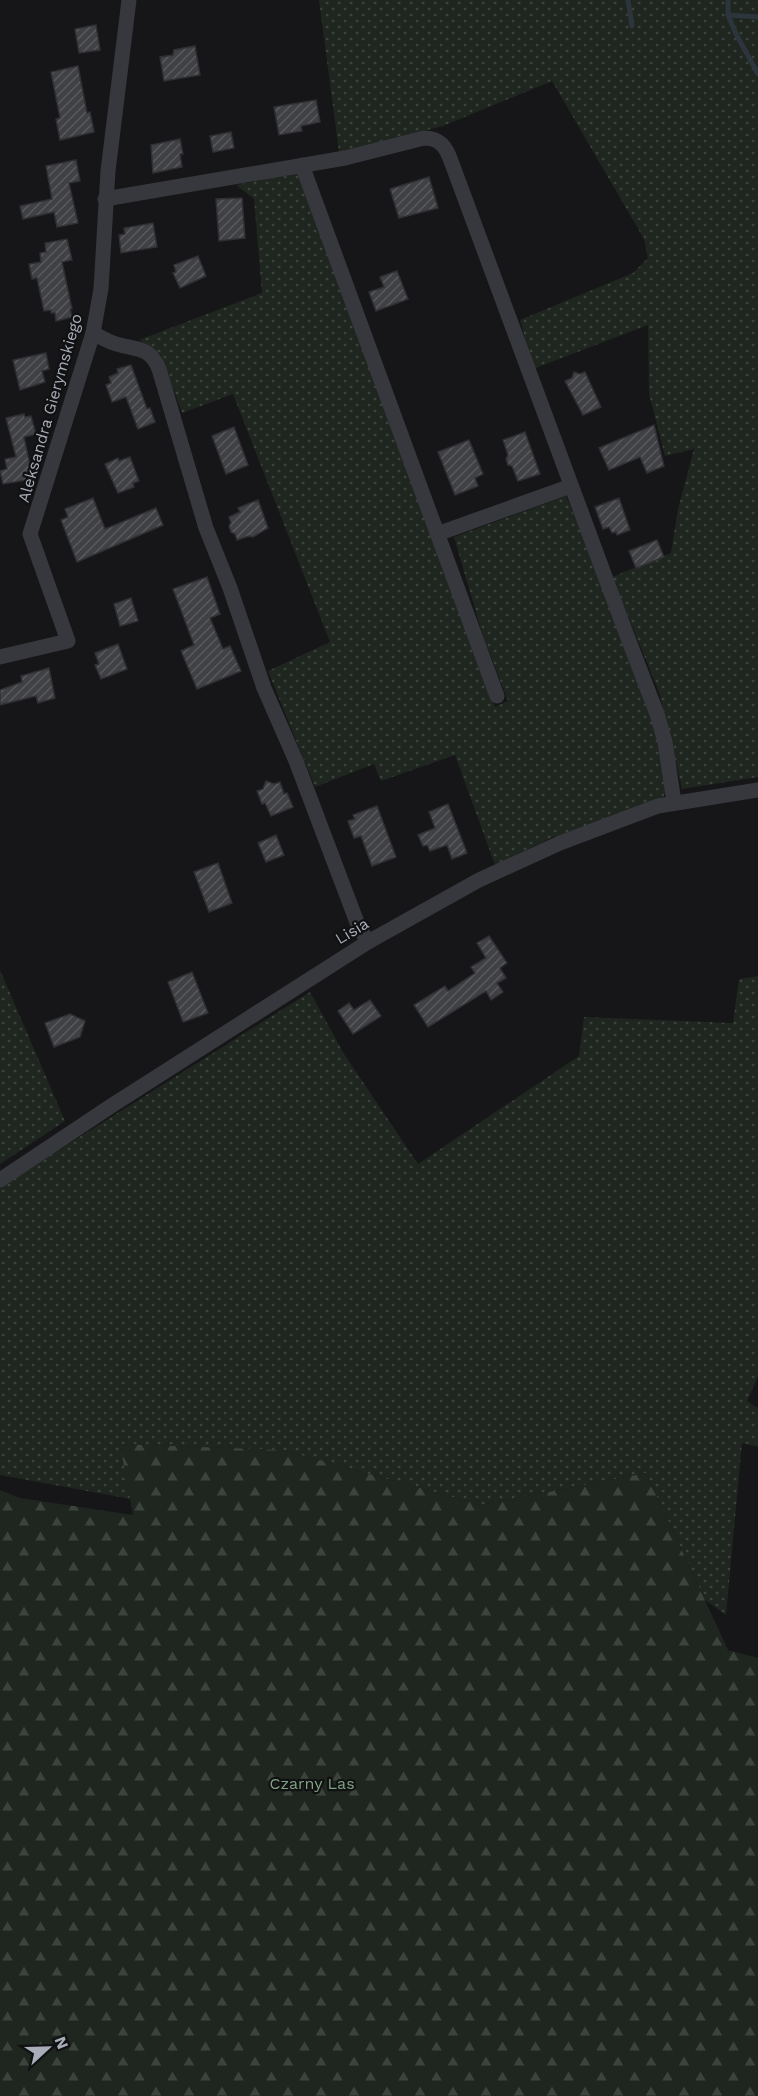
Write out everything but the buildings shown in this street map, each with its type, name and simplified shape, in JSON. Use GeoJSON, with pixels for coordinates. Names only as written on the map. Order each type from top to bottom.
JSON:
{"type":"FeatureCollection","features":[{"type":"Feature","properties":{"kind":"street","name":"Aleksandra Gierymskiego"},"geometry":{"type":"LineString","coordinates":[[0,657],[68,641],[30,534],[93,333],[101,289],[105,200],[129,0]]}},
{"type":"Feature","properties":{"kind":"street"},"geometry":{"type":"LineString","coordinates":[[105,200],[366,153],[424,138],[438,141],[446,148],[657,714],[666,751],[674,802]]}},
{"type":"Feature","properties":{"kind":"street"},"geometry":{"type":"LineString","coordinates":[[302,165],[497,696]]}},
{"type":"Feature","properties":{"kind":"street"},"geometry":{"type":"LineString","coordinates":[[93,333],[106,340],[146,352],[153,358],[159,369],[199,508],[264,688],[296,761],[357,925],[368,942]]}},
{"type":"Feature","properties":{"kind":"street"},"geometry":{"type":"LineString","coordinates":[[437,534],[571,486]]}},
{"type":"Feature","properties":{"kind":"street","name":"Lisia"},"geometry":{"type":"LineString","coordinates":[[0,1180],[120,1100],[368,942],[479,880],[532,855],[627,816],[674,802],[699,801],[758,790]]}},
{"type":"Feature","properties":{"kind":"green space"},"geometry":{"type":"Polygon","coordinates":[[[319,0],[758,0],[758,777],[682,789],[659,692],[612,577],[671,553],[678,509],[694,449],[665,456],[649,394],[648,325],[533,369],[520,320],[633,273],[648,258],[644,239],[552,81],[443,126],[339,152],[319,0]]]}},
{"type":"Feature","properties":{"kind":"green space"},"geometry":{"type":"Polygon","coordinates":[[[297,172],[393,424],[495,707],[508,701],[482,633],[454,537],[566,496],[606,591],[656,722],[666,792],[662,799],[557,840],[555,836],[495,865],[455,755],[381,781],[374,764],[315,787],[268,671],[330,642],[233,394],[182,413],[160,354],[139,340],[262,293],[254,199],[236,185],[297,172]]]}},
{"type":"Feature","properties":{"kind":"green space"},"geometry":{"type":"Polygon","coordinates":[[[0,970],[65,1121],[0,1164],[0,970]]]}},
{"type":"Feature","properties":{"kind":"green space"},"geometry":{"type":"Polygon","coordinates":[[[758,976],[758,1376],[747,1401],[758,1408],[758,1447],[742,1443],[726,1615],[705,1600],[646,1473],[481,1505],[282,1450],[121,1444],[131,1499],[0,1475],[0,1187],[310,992],[344,1054],[418,1164],[579,1056],[584,1017],[733,1023],[739,979],[758,976]]]}},
{"type":"Feature","properties":{"kind":"green space","name":"Czarny Las"},"geometry":{"type":"Polygon","coordinates":[[[120,1444],[282,1450],[481,1505],[646,1473],[728,1650],[758,1658],[758,2096],[0,2096],[0,1490],[20,1498],[133,1515],[120,1444]]]}},
{"type":"Feature","properties":{"kind":"waterway"},"geometry":{"type":"LineString","coordinates":[[628,0],[632,26]]}},
{"type":"Feature","properties":{"kind":"waterway"},"geometry":{"type":"LineString","coordinates":[[728,0],[728,15],[758,17]]}},
{"type":"Feature","properties":{"kind":"waterway"},"geometry":{"type":"LineString","coordinates":[[728,15],[758,74]]}}]}
